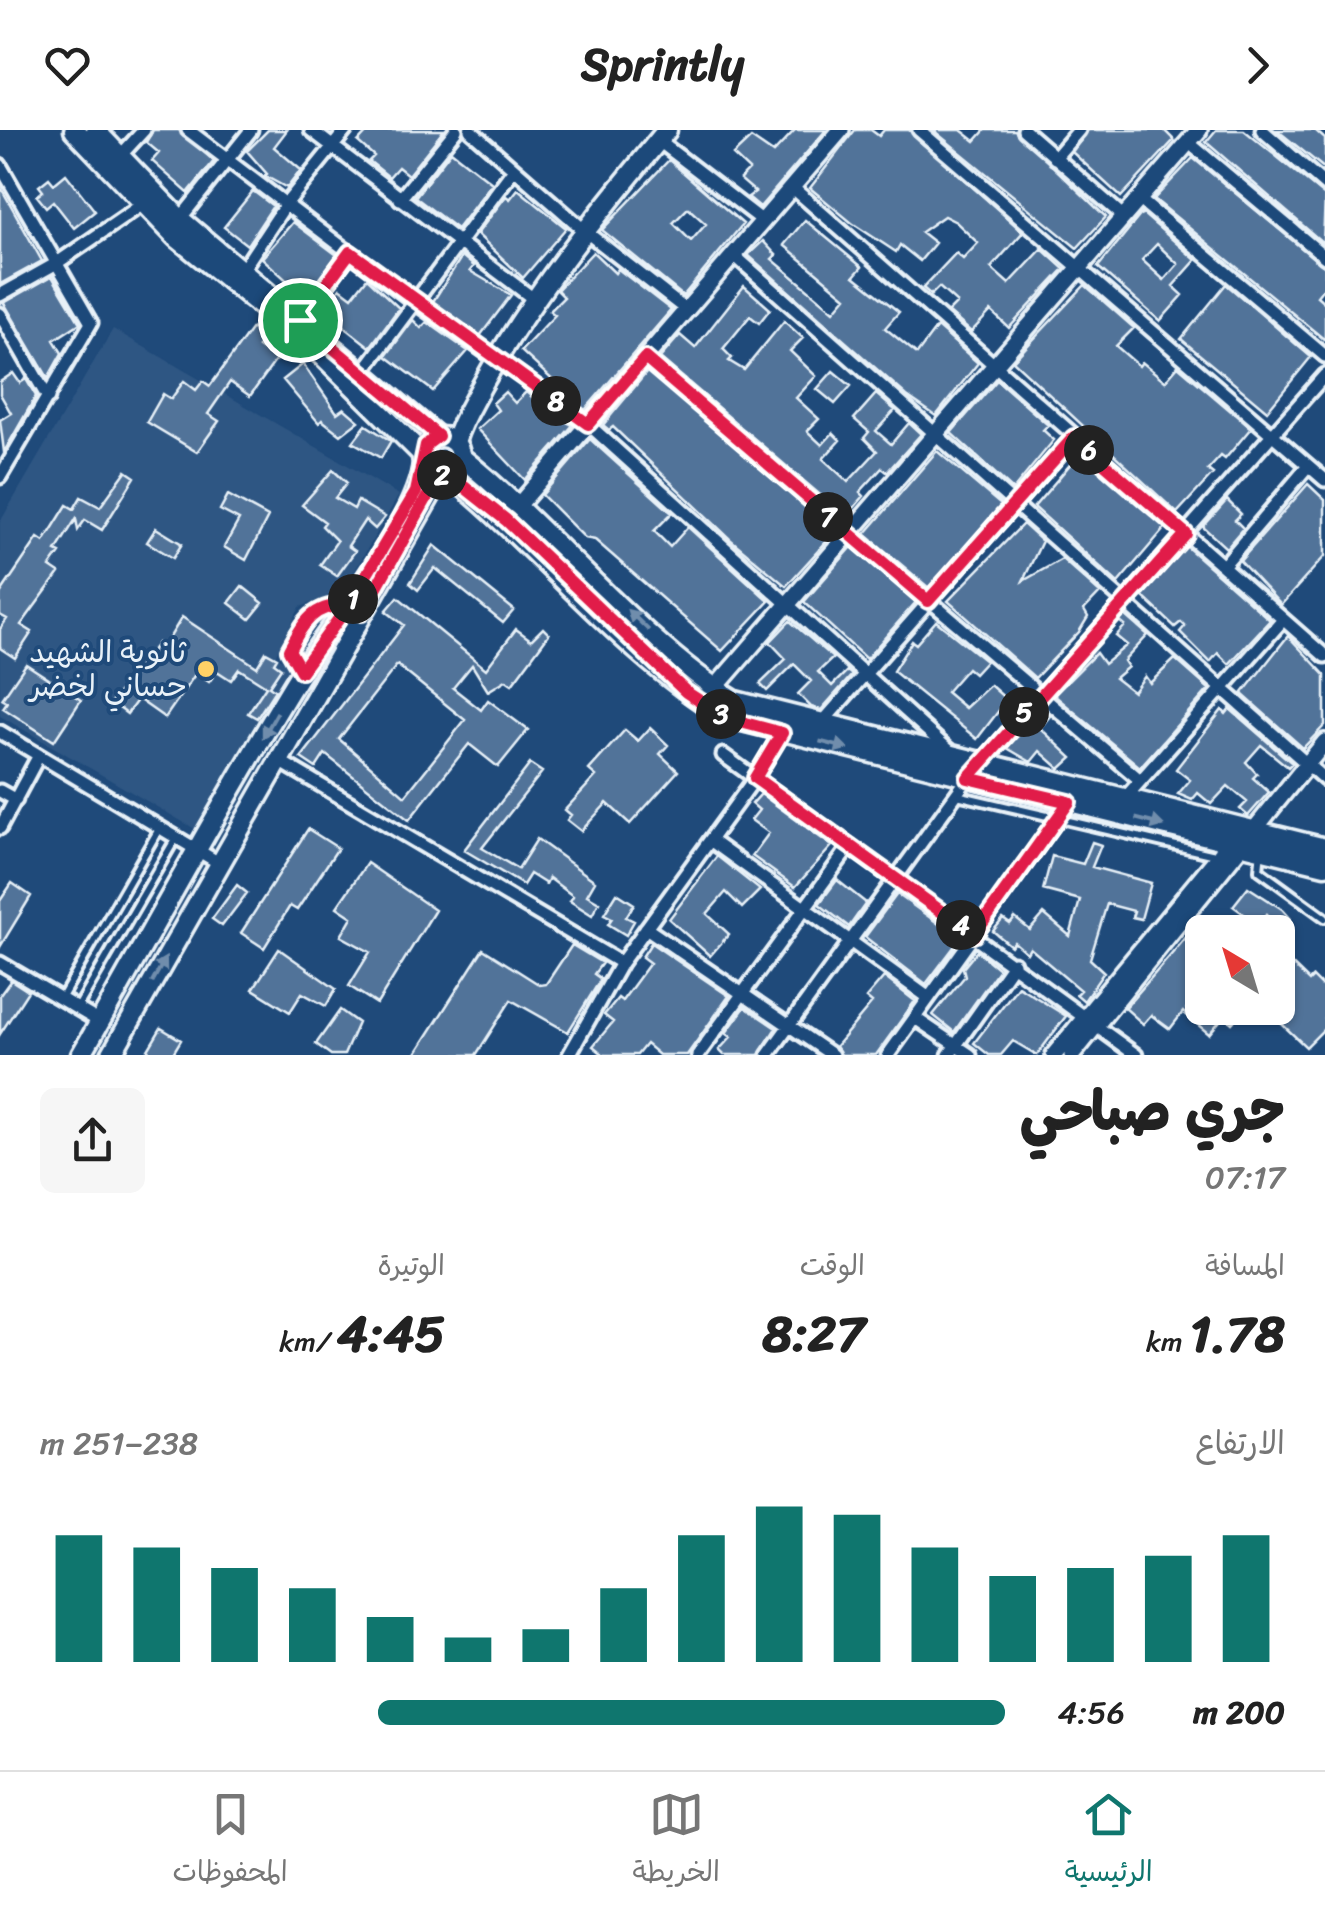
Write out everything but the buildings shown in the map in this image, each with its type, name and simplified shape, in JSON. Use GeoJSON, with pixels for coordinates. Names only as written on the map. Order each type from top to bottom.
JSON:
{"type":"FeatureCollection","features":[{"type":"Feature","properties":{"kind":"main road"},"geometry":{"type":"LineString","coordinates":[[74,130],[176,237],[322,356],[422,458],[430,471],[445,474],[506,520],[666,675],[708,696]]}},
{"type":"Feature","properties":{"kind":"main road"},"geometry":{"type":"LineString","coordinates":[[95,130],[180,219],[519,504],[678,659],[726,718],[821,724],[959,759],[974,771],[1069,802],[1325,865]]}},
{"type":"Feature","properties":{"kind":"main road"},"geometry":{"type":"LineString","coordinates":[[80,1055],[301,671],[355,609],[445,474],[454,411],[585,232],[663,135]]}},
{"type":"Feature","properties":{"kind":"main road"},"geometry":{"type":"LineString","coordinates":[[111,1055],[278,760],[416,492],[429,441],[450,443]]}},
{"type":"Feature","properties":{"kind":"main road"},"geometry":{"type":"LineString","coordinates":[[666,675],[678,659]]}},
{"type":"Feature","properties":{"kind":"main road"},"geometry":{"type":"LineString","coordinates":[[786,724],[974,771],[1125,798],[1233,842],[1325,848]]}},
{"type":"Feature","properties":{"kind":"street"},"geometry":{"type":"LineString","coordinates":[[120,156],[144,130]]}},
{"type":"Feature","properties":{"kind":"street"},"geometry":{"type":"LineString","coordinates":[[188,130],[494,361],[588,424],[959,759]]}},
{"type":"Feature","properties":{"kind":"street"},"geometry":{"type":"LineString","coordinates":[[180,219],[252,130]]}},
{"type":"Feature","properties":{"kind":"street"},"geometry":{"type":"LineString","coordinates":[[312,130],[535,300]]}},
{"type":"Feature","properties":{"kind":"street"},"geometry":{"type":"LineString","coordinates":[[241,272],[286,204],[346,130]]}},
{"type":"Feature","properties":{"kind":"street"},"geometry":{"type":"LineString","coordinates":[[400,199],[456,130]]}},
{"type":"Feature","properties":{"kind":"street"},"geometry":{"type":"LineString","coordinates":[[470,130],[585,232],[686,310]]}},
{"type":"Feature","properties":{"kind":"street"},"geometry":{"type":"LineString","coordinates":[[506,520],[841,130]]}},
{"type":"Feature","properties":{"kind":"street"},"geometry":{"type":"LineString","coordinates":[[918,130],[1325,480]]}},
{"type":"Feature","properties":{"kind":"street"},"geometry":{"type":"LineString","coordinates":[[1024,130],[1124,216]]}},
{"type":"Feature","properties":{"kind":"street"},"geometry":{"type":"LineString","coordinates":[[1055,158],[1078,130]]}},
{"type":"Feature","properties":{"kind":"street"},"geometry":{"type":"LineString","coordinates":[[1262,130],[1325,185]]}},
{"type":"Feature","properties":{"kind":"street"},"geometry":{"type":"LineString","coordinates":[[663,135],[763,220]]}},
{"type":"Feature","properties":{"kind":"street"},"geometry":{"type":"LineString","coordinates":[[708,696],[1193,136],[1325,257]]}},
{"type":"Feature","properties":{"kind":"street"},"geometry":{"type":"LineString","coordinates":[[0,165],[91,323],[0,477]]}},
{"type":"Feature","properties":{"kind":"street"},"geometry":{"type":"LineString","coordinates":[[362,373],[514,169]]}},
{"type":"Feature","properties":{"kind":"street"},"geometry":{"type":"LineString","coordinates":[[792,187],[1325,656]]}},
{"type":"Feature","properties":{"kind":"street"},"geometry":{"type":"LineString","coordinates":[[1139,198],[1325,356]]}},
{"type":"Feature","properties":{"kind":"street"},"geometry":{"type":"LineString","coordinates":[[0,295],[57,263],[142,204]]}},
{"type":"Feature","properties":{"kind":"street"},"geometry":{"type":"LineString","coordinates":[[300,320],[350,252]]}},
{"type":"Feature","properties":{"kind":"street"},"geometry":{"type":"LineString","coordinates":[[734,254],[1325,780]]}},
{"type":"Feature","properties":{"kind":"street"},"geometry":{"type":"LineString","coordinates":[[0,314],[48,398]]}},
{"type":"Feature","properties":{"kind":"street"},"geometry":{"type":"LineString","coordinates":[[645,358],[1140,780]]}},
{"type":"Feature","properties":{"kind":"street"},"geometry":{"type":"LineString","coordinates":[[768,1055],[974,771],[1325,376]]}},
{"type":"Feature","properties":{"kind":"street"},"geometry":{"type":"LineString","coordinates":[[821,724],[1074,437]]}},
{"type":"Feature","properties":{"kind":"street"},"geometry":{"type":"LineString","coordinates":[[1223,566],[1308,466]]}},
{"type":"Feature","properties":{"kind":"street"},"geometry":{"type":"LineString","coordinates":[[1125,798],[1282,622]]}},
{"type":"Feature","properties":{"kind":"street"},"geometry":{"type":"LineString","coordinates":[[569,1055],[621,962],[755,778],[786,724]]}},
{"type":"Feature","properties":{"kind":"street"},"geometry":{"type":"LineString","coordinates":[[0,732],[219,863]]}},
{"type":"Feature","properties":{"kind":"street"},"geometry":{"type":"LineString","coordinates":[[1054,1055],[1088,1020],[1233,842],[1325,742]]}},
{"type":"Feature","properties":{"kind":"street"},"geometry":{"type":"LineString","coordinates":[[723,754],[1136,1055]]}},
{"type":"Feature","properties":{"kind":"street"},"geometry":{"type":"LineString","coordinates":[[0,828],[38,757]]}},
{"type":"Feature","properties":{"kind":"street"},"geometry":{"type":"LineString","coordinates":[[278,760],[621,962]]}},
{"type":"Feature","properties":{"kind":"street"},"geometry":{"type":"LineString","coordinates":[[0,790],[16,800]]}},
{"type":"Feature","properties":{"kind":"street"},"geometry":{"type":"LineString","coordinates":[[888,1055],[1069,802]]}},
{"type":"Feature","properties":{"kind":"street"},"geometry":{"type":"LineString","coordinates":[[710,840],[928,998]]}},
{"type":"Feature","properties":{"kind":"street"},"geometry":{"type":"LineString","coordinates":[[1072,1055],[1088,1020],[1233,842]]}},
{"type":"Feature","properties":{"kind":"street"},"geometry":{"type":"LineString","coordinates":[[698,1055],[850,846]]}},
{"type":"Feature","properties":{"kind":"street"},"geometry":{"type":"LineString","coordinates":[[646,928],[832,1055]]}},
{"type":"Feature","properties":{"kind":"street"},"geometry":{"type":"LineString","coordinates":[[0,962],[100,1022]]}},
{"type":"Feature","properties":{"kind":"street"},"geometry":{"type":"LineString","coordinates":[[952,1050],[1014,963]]}},
{"type":"Feature","properties":{"kind":"street"},"geometry":{"type":"LineString","coordinates":[[915,1018],[952,1050],[970,1055]]}},
{"type":"Feature","properties":{"kind":"lane"},"geometry":{"type":"LineString","coordinates":[[301,671],[289,650],[305,620],[316,610],[355,609]]}},
{"type":"Feature","properties":{"kind":"lane"},"geometry":{"type":"LineString","coordinates":[[955,795],[1057,819],[1233,842]]}},
{"type":"Feature","properties":{"kind":"lane"},"geometry":{"type":"LineString","coordinates":[[61,999],[160,828]]}},
{"type":"Feature","properties":{"kind":"lane"},"geometry":{"type":"LineString","coordinates":[[78,1008],[176,838]]}},
{"type":"Feature","properties":{"kind":"lane"},"geometry":{"type":"LineString","coordinates":[[1262,849],[1259,870],[1325,918]]}},
{"type":"Feature","properties":{"kind":"shaded area"},"geometry":{"type":"Polygon","coordinates":[[[113,329],[399,495],[342,592],[300,607],[275,656],[294,667],[202,833],[0,716],[0,522],[113,329]]]}},
{"type":"Feature","properties":{"kind":"place","name":"ثانوية الشهيد حساني لخضر"},"geometry":{"type":"Point","coordinates":[206,669]}},
{"type":"Feature","properties":{"kind":"route"},"geometry":{"type":"LineString","coordinates":[[300,320],[350,252],[588,424],[645,358],[928,601],[1074,437],[1186,534],[968,778],[1069,802],[974,935],[755,778],[782,733],[726,718],[686,692],[506,520],[448,474],[442,475],[430,492],[362,613],[348,606],[301,671],[289,650],[305,620],[328,606],[348,606],[416,492],[422,454],[429,441],[438,436],[300,320]]}}]}
